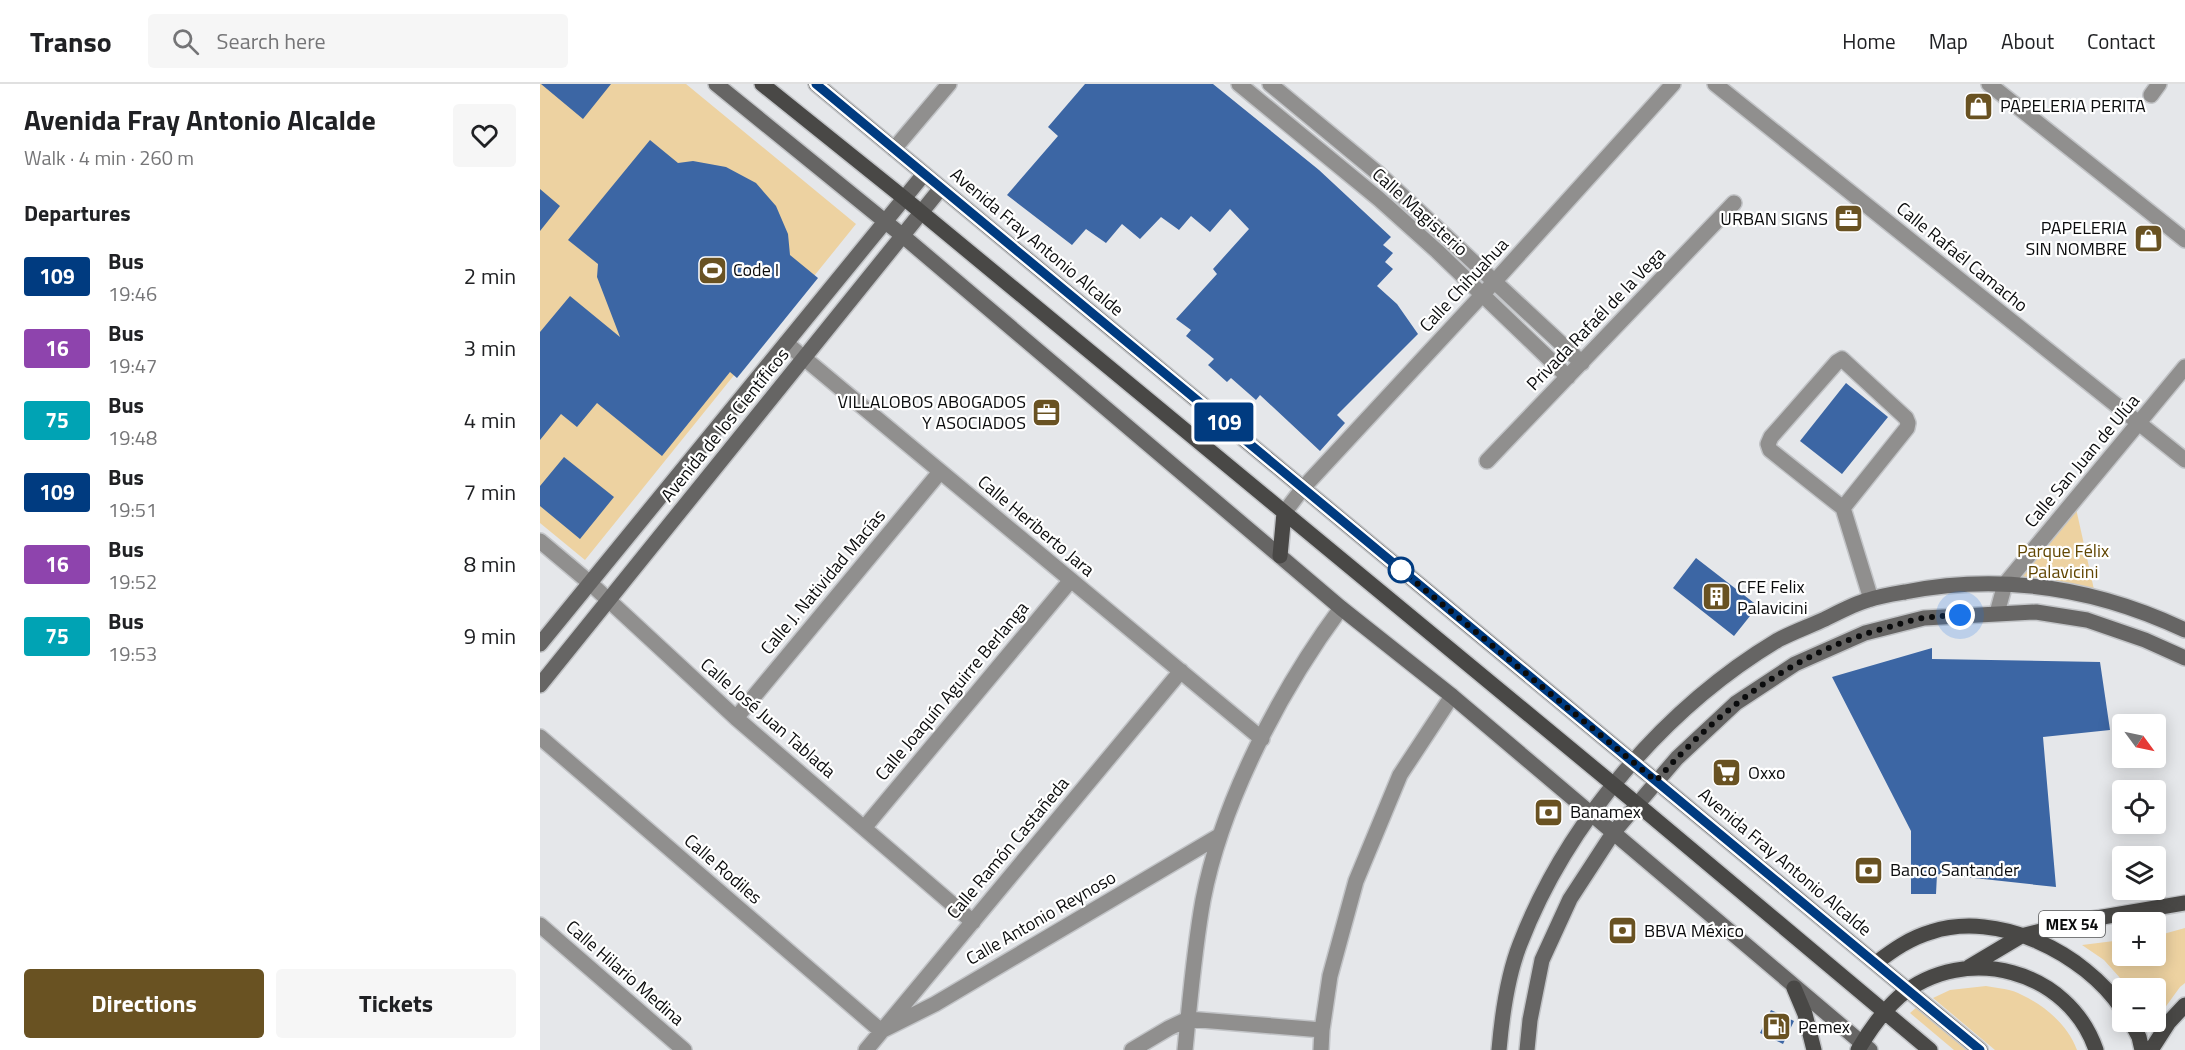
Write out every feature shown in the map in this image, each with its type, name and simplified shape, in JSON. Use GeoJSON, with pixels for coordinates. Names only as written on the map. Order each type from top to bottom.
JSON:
{"type":"FeatureCollection","features":[{"type":"Feature","properties":{"kind":"main road"},"geometry":{"type":"LineString","coordinates":[[762,84],[904,198],[1614,785],[1930,1050]]}},
{"type":"Feature","properties":{"kind":"main road"},"geometry":{"type":"LineString","coordinates":[[1280,556],[1284,513]]}},
{"type":"Feature","properties":{"kind":"main road","name":"MEX 54"},"geometry":{"type":"LineString","coordinates":[[1967,968],[2021,936],[2085,920],[2185,903]]}},
{"type":"Feature","properties":{"kind":"main road"},"geometry":{"type":"LineString","coordinates":[[1875,963],[1915,937],[1950,927],[1986,927],[2039,942],[2072,959],[2101,982],[2112,996]]}},
{"type":"Feature","properties":{"kind":"main road","name":"MEX 54"},"geometry":{"type":"LineString","coordinates":[[1863,1048],[1884,1012],[1909,991],[1941,974],[1967,968],[1987,968],[2006,970],[2031,979],[2057,994],[2078,1015],[2096,1050]]}},
{"type":"Feature","properties":{"kind":"main road"},"geometry":{"type":"LineString","coordinates":[[1794,988],[1805,1014],[1814,1050]]}},
{"type":"Feature","properties":{"kind":"main road"},"geometry":{"type":"LineString","coordinates":[[2151,1050],[2169,1022],[2185,1005]]}},
{"type":"Feature","properties":{"kind":"main road"},"geometry":{"type":"LineString","coordinates":[[2136,1032],[2142,1050]]}},
{"type":"Feature","properties":{"kind":"street"},"geometry":{"type":"LineString","coordinates":[[716,84],[903,236],[1341,608],[1452,696],[1863,1048]]}},
{"type":"Feature","properties":{"kind":"street","name":"Avenida Fray Antonio Alcalde"},"geometry":{"type":"LineString","coordinates":[[816,84],[1980,1050]]}},
{"type":"Feature","properties":{"kind":"street"},"geometry":{"type":"LineString","coordinates":[[894,149],[949,84]]}},
{"type":"Feature","properties":{"kind":"street","name":"Calle Magisterio"},"geometry":{"type":"LineString","coordinates":[[1239,84],[1379,199],[1568,377]]}},
{"type":"Feature","properties":{"kind":"street","name":"Calle Magisterio"},"geometry":{"type":"LineString","coordinates":[[1270,84],[1380,175],[1582,363]]}},
{"type":"Feature","properties":{"kind":"street","name":"Calle Chihuahua"},"geometry":{"type":"LineString","coordinates":[[1284,513],[1303,488],[1673,84]]}},
{"type":"Feature","properties":{"kind":"street","name":"Calle Rafaél Camacho"},"geometry":{"type":"LineString","coordinates":[[1715,84],[2185,460]]}},
{"type":"Feature","properties":{"kind":"street"},"geometry":{"type":"LineString","coordinates":[[1989,84],[2185,240]]}},
{"type":"Feature","properties":{"kind":"street","name":"Avenida de los Científicos"},"geometry":{"type":"LineString","coordinates":[[540,644],[924,174]]}},
{"type":"Feature","properties":{"kind":"street","name":"Avenida de los Científicos"},"geometry":{"type":"LineString","coordinates":[[540,685],[941,188]]}},
{"type":"Feature","properties":{"kind":"street","name":"Privada Rafaél de la Vega"},"geometry":{"type":"LineString","coordinates":[[1487,461],[1734,203]]}},
{"type":"Feature","properties":{"kind":"street","name":"Calle Heriberto Jara"},"geometry":{"type":"LineString","coordinates":[[786,343],[1262,739]]}},
{"type":"Feature","properties":{"kind":"street"},"geometry":{"type":"LineString","coordinates":[[1843,508],[1907,428],[1908,423],[1906,418],[1842,359],[1770,437],[1768,444],[1770,450],[1843,508],[1871,599]]}},
{"type":"Feature","properties":{"kind":"street","name":"Calle San Juan de Ulúa"},"geometry":{"type":"LineString","coordinates":[[1997,613],[2005,584],[2185,367]]}},
{"type":"Feature","properties":{"kind":"street","name":"Calle J. Natividad Macías"},"geometry":{"type":"LineString","coordinates":[[736,717],[940,472]]}},
{"type":"Feature","properties":{"kind":"street","name":"Calle José Juan Tablada"},"geometry":{"type":"LineString","coordinates":[[540,541],[590,583],[736,717],[973,922]]}},
{"type":"Feature","properties":{"kind":"street","name":"Calle Joaquín Aguirre Berlanga"},"geometry":{"type":"LineString","coordinates":[[864,828],[1071,580]]}},
{"type":"Feature","properties":{"kind":"street"},"geometry":{"type":"LineString","coordinates":[[1498,1050],[1502,1011],[1519,946],[1547,882],[1591,814],[1614,785],[1702,694],[1752,656],[1781,639],[1871,599],[1927,588],[1988,582],[2090,596],[2150,614],[2185,630]]}},
{"type":"Feature","properties":{"kind":"street"},"geometry":{"type":"LineString","coordinates":[[1185,1050],[1193,958],[1203,898],[1219,836],[1239,787],[1284,697],[1309,654],[1341,608]]}},
{"type":"Feature","properties":{"kind":"street"},"geometry":{"type":"LineString","coordinates":[[1527,1050],[1530,1020],[1542,960],[1570,899],[1613,833],[1677,758],[1736,703],[1794,664],[1865,633],[1924,618],[2036,612],[2087,620],[2145,640],[2185,658]]}},
{"type":"Feature","properties":{"kind":"street","name":"Calle Ramón Castañeda"},"geometry":{"type":"LineString","coordinates":[[866,1050],[1181,671]]}},
{"type":"Feature","properties":{"kind":"street"},"geometry":{"type":"LineString","coordinates":[[1321,1050],[1330,976],[1356,881],[1400,775],[1452,696]]}},
{"type":"Feature","properties":{"kind":"street","name":"Calle Rodiles"},"geometry":{"type":"LineString","coordinates":[[540,737],[881,1031]]}},
{"type":"Feature","properties":{"kind":"street","name":"Calle Antonio Reynoso"},"geometry":{"type":"LineString","coordinates":[[881,1031],[935,1004],[1219,836]]}},
{"type":"Feature","properties":{"kind":"street","name":"Calle Hilario Medina"},"geometry":{"type":"LineString","coordinates":[[540,925],[684,1050]]}},
{"type":"Feature","properties":{"kind":"street"},"geometry":{"type":"LineString","coordinates":[[1132,1050],[1188,1019],[1322,1030]]}},
{"type":"Feature","properties":{"kind":"green space"},"geometry":{"type":"Polygon","coordinates":[[[540,84],[686,84],[856,224],[585,560],[540,523],[540,84]]]}},
{"type":"Feature","properties":{"kind":"green space","name":"Parque Félix Palavicini"},"geometry":{"type":"Polygon","coordinates":[[[2075,504],[2095,594],[2021,576],[2075,504]]]}},
{"type":"Feature","properties":{"kind":"green space"},"geometry":{"type":"Polygon","coordinates":[[[2185,928],[2185,983],[2166,1006],[2166,978],[2120,978],[2104,960],[2082,945],[2112,941],[2112,966],[2166,966],[2166,933],[2185,928]]]}},
{"type":"Feature","properties":{"kind":"green space"},"geometry":{"type":"Polygon","coordinates":[[[1986,986],[2014,991],[2031,999],[2055,1017],[2068,1032],[2077,1050],[1995,1050],[1933,998],[1950,990],[1986,986]]]}},
{"type":"Feature","properties":{"kind":"green space"},"geometry":{"type":"Polygon","coordinates":[[[1918,1006],[1970,1050],[1954,1050],[1910,1013],[1918,1006]]]}},
{"type":"Feature","properties":{"kind":"building"},"geometry":{"type":"Polygon","coordinates":[[[541,84],[611,84],[583,119],[541,84]]]}},
{"type":"Feature","properties":{"kind":"building"},"geometry":{"type":"Polygon","coordinates":[[[1085,84],[1213,84],[1319,170],[1391,237],[1383,245],[1393,253],[1385,262],[1393,269],[1377,286],[1397,304],[1418,334],[1337,415],[1345,423],[1320,451],[1260,395],[1256,400],[1231,378],[1227,382],[1208,365],[1214,359],[1186,336],[1191,330],[1176,319],[1217,274],[1213,269],[1249,229],[1230,209],[1210,232],[1191,216],[1179,230],[1161,217],[1140,239],[1122,224],[1106,243],[1086,229],[1072,245],[1007,195],[1058,136],[1048,127],[1085,84]]]}},
{"type":"Feature","properties":{"kind":"building"},"geometry":{"type":"Polygon","coordinates":[[[650,140],[678,163],[693,161],[726,167],[756,183],[776,206],[788,234],[790,255],[818,278],[737,378],[730,372],[662,456],[597,403],[577,427],[561,414],[540,440],[540,332],[570,296],[620,337],[597,277],[598,264],[568,240],[650,140]]]}},
{"type":"Feature","properties":{"kind":"building"},"geometry":{"type":"Polygon","coordinates":[[[540,189],[560,206],[540,231],[540,189]]]}},
{"type":"Feature","properties":{"kind":"building"},"geometry":{"type":"Polygon","coordinates":[[[1846,383],[1888,417],[1842,474],[1800,441],[1846,383]]]}},
{"type":"Feature","properties":{"kind":"building"},"geometry":{"type":"Polygon","coordinates":[[[564,457],[614,497],[580,539],[540,506],[540,486],[564,457]]]}},
{"type":"Feature","properties":{"kind":"building","name":"CFE Felix Palavicini"},"geometry":{"type":"Polygon","coordinates":[[[1696,558],[1758,606],[1734,636],[1673,588],[1696,558]]]}},
{"type":"Feature","properties":{"kind":"building"},"geometry":{"type":"Polygon","coordinates":[[[1932,648],[1932,659],[2100,662],[2110,730],[2043,737],[2056,887],[1937,874],[1936,894],[1911,894],[1911,831],[1832,677],[1932,648]]]}},
{"type":"Feature","properties":{"kind":"building","name":"Pemex"},"geometry":{"type":"Polygon","coordinates":[[[1771,1010],[1794,1021],[1783,1044],[1760,1033],[1771,1010]]]}},
{"type":"Feature","properties":{"kind":"bus line","name":"109"},"geometry":{"type":"LineString","coordinates":[[816,84],[1980,1050]]}},
{"type":"Feature","properties":{"kind":"place","name":"PAPELERIA PERITA"},"geometry":{"type":"Point","coordinates":[1979,106]}},
{"type":"Feature","properties":{"kind":"place","name":"URBAN SIGNS"},"geometry":{"type":"Point","coordinates":[1849,219]}},
{"type":"Feature","properties":{"kind":"place","name":"PAPELERIA SIN NOMBRE"},"geometry":{"type":"Point","coordinates":[2148,238]}},
{"type":"Feature","properties":{"kind":"place","name":"Code I"},"geometry":{"type":"Point","coordinates":[712,270]}},
{"type":"Feature","properties":{"kind":"place","name":"VILLALOBOS ABOGADOS Y ASOCIADOS"},"geometry":{"type":"Point","coordinates":[1047,412]}},
{"type":"Feature","properties":{"kind":"place","name":"CFE Felix Palavicini"},"geometry":{"type":"Point","coordinates":[1716,597]}},
{"type":"Feature","properties":{"kind":"place","name":"Oxxo"},"geometry":{"type":"Point","coordinates":[1727,773]}},
{"type":"Feature","properties":{"kind":"place","name":"Banamex"},"geometry":{"type":"Point","coordinates":[1549,812]}},
{"type":"Feature","properties":{"kind":"place","name":"Banco Santander"},"geometry":{"type":"Point","coordinates":[1869,870]}},
{"type":"Feature","properties":{"kind":"place","name":"BBVA México"},"geometry":{"type":"Point","coordinates":[1623,931]}},
{"type":"Feature","properties":{"kind":"place","name":"Pemex"},"geometry":{"type":"Point","coordinates":[1777,1027]}},
{"type":"Feature","properties":{"kind":"route"},"geometry":{"type":"LineString","coordinates":[[1401,570],[1656,781],[1677,758],[1736,703],[1794,664],[1865,633],[1924,618],[1960,615]]}}]}
